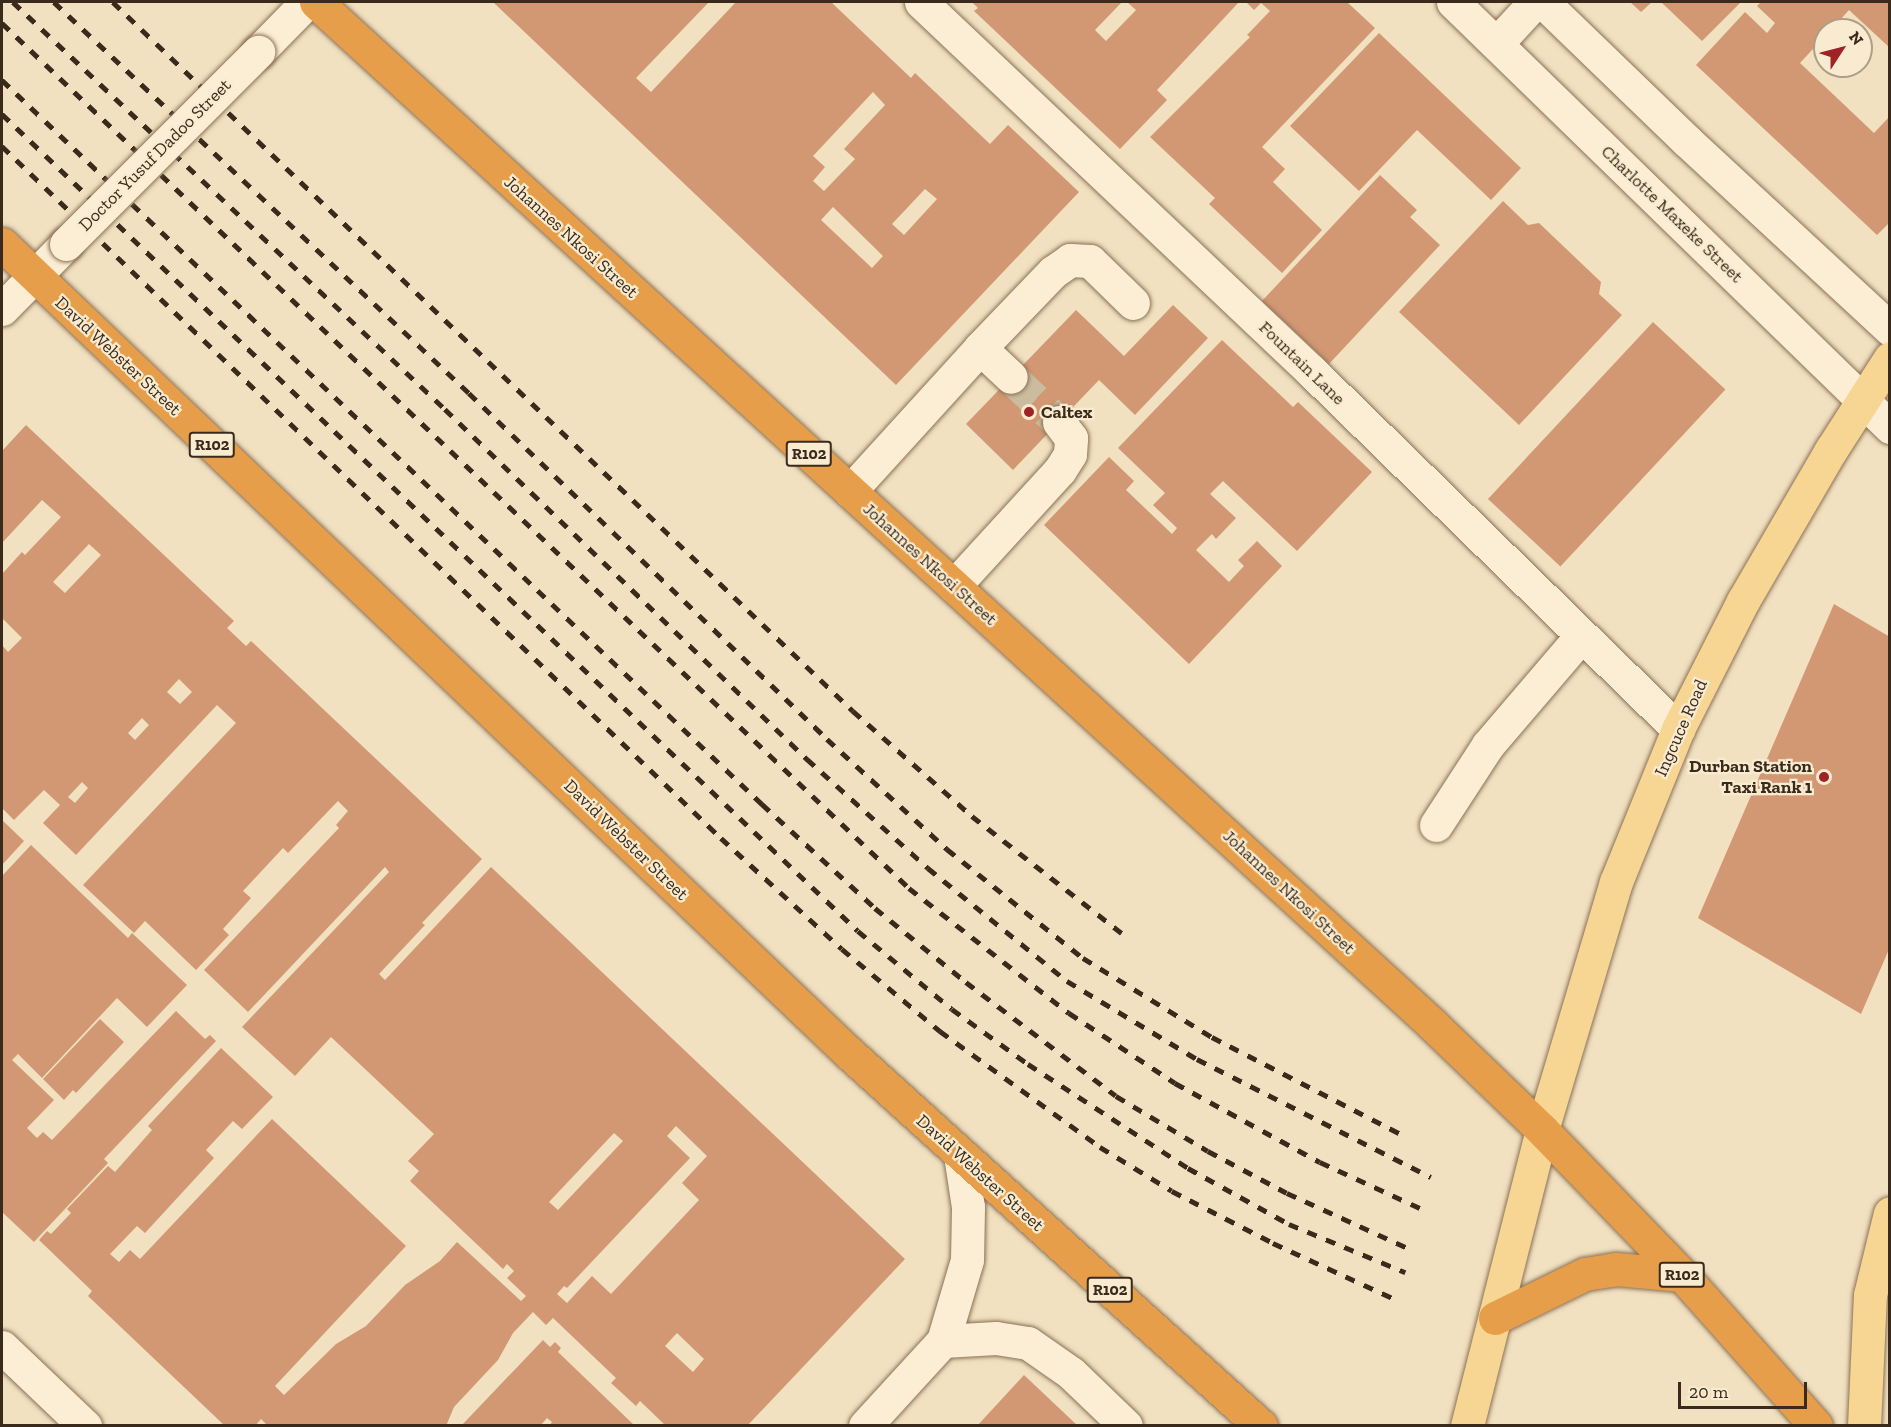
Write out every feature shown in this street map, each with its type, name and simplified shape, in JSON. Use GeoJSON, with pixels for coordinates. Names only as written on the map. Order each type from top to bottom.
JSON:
{"type":"FeatureCollection","features":[{"type":"Feature","properties":{"kind":"highway","name":"Johannes Nkosi Street"},"geometry":{"type":"LineString","coordinates":[[316,2],[1311,912],[1542,1130]]}},
{"type":"Feature","properties":{"kind":"highway","name":"David Webster Street"},"geometry":{"type":"LineString","coordinates":[[2,244],[849,1053],[1261,1425]]}},
{"type":"Feature","properties":{"kind":"highway","name":"R102"},"geometry":{"type":"LineString","coordinates":[[1542,1130],[1682,1275],[1816,1425]]}},
{"type":"Feature","properties":{"kind":"highway"},"geometry":{"type":"LineString","coordinates":[[1495,1318],[1585,1274],[1616,1269],[1682,1275]]}},
{"type":"Feature","properties":{"kind":"main road","name":"Ingcuce Road"},"geometry":{"type":"LineString","coordinates":[[1467,1425],[1542,1130],[1616,882],[1678,729],[1743,601],[1831,450],[1890,358]]}},
{"type":"Feature","properties":{"kind":"main road"},"geometry":{"type":"LineString","coordinates":[[1864,1425],[1870,1295],[1890,1214]]}},
{"type":"Feature","properties":{"kind":"street","name":"Doctor Yusuf Dadoo Street"},"geometry":{"type":"LineString","coordinates":[[2,309],[307,2]]}},
{"type":"Feature","properties":{"kind":"street","name":"Fountain Lane"},"geometry":{"type":"LineString","coordinates":[[921,2],[1302,363],[1678,729]]}},
{"type":"Feature","properties":{"kind":"street","name":"Charlotte Maxeke Street"},"geometry":{"type":"LineString","coordinates":[[1453,2],[1890,427]]}},
{"type":"Feature","properties":{"kind":"street"},"geometry":{"type":"LineString","coordinates":[[1497,43],[1535,2]]}},
{"type":"Feature","properties":{"kind":"street"},"geometry":{"type":"LineString","coordinates":[[1543,2],[1695,148],[1890,329]]}},
{"type":"Feature","properties":{"kind":"street"},"geometry":{"type":"LineString","coordinates":[[850,491],[980,348],[1053,272],[1070,260],[1090,261],[1133,303]]}},
{"type":"Feature","properties":{"kind":"street"},"geometry":{"type":"LineString","coordinates":[[980,348],[1011,377]]}},
{"type":"Feature","properties":{"kind":"street"},"geometry":{"type":"LineString","coordinates":[[954,586],[1060,470],[1070,454],[1071,438],[1059,422]]}},
{"type":"Feature","properties":{"kind":"street"},"geometry":{"type":"LineString","coordinates":[[1436,825],[1488,745],[1581,636]]}},
{"type":"Feature","properties":{"kind":"street"},"geometry":{"type":"LineString","coordinates":[[865,1425],[943,1341],[967,1260],[968,1207],[960,1155]]}},
{"type":"Feature","properties":{"kind":"street"},"geometry":{"type":"LineString","coordinates":[[943,1341],[996,1338],[1028,1343],[1071,1373],[1126,1425]]}},
{"type":"Feature","properties":{"kind":"street"},"geometry":{"type":"LineString","coordinates":[[2,1347],[85,1425]]}},
{"type":"Feature","properties":{"kind":"building"},"geometry":{"type":"Polygon","coordinates":[[[493,2],[709,2],[636,78],[651,92],[736,2],[831,2],[911,78],[915,73],[990,144],[1008,125],[1079,192],[896,385],[493,2]],[[873,92],[813,156],[825,167],[813,181],[824,191],[855,159],[844,149],[885,105],[873,92]],[[925,189],[892,224],[904,235],[937,199],[925,189]],[[833,207],[821,220],[872,268],[883,256],[833,207]]]}},
{"type":"Feature","properties":{"kind":"building"},"geometry":{"type":"Polygon","coordinates":[[[972,2],[1122,2],[1095,30],[1106,41],[1136,10],[1127,2],[1239,2],[1157,90],[1167,100],[1120,149],[974,11],[978,8],[972,2]]]}},
{"type":"Feature","properties":{"kind":"building"},"geometry":{"type":"Polygon","coordinates":[[[1246,2],[1347,2],[1375,28],[1262,147],[1285,169],[1273,182],[1322,230],[1282,273],[1209,204],[1215,198],[1150,137],[1250,37],[1247,35],[1270,11],[1261,3],[1254,10],[1246,2]]]}},
{"type":"Feature","properties":{"kind":"building"},"geometry":{"type":"Polygon","coordinates":[[[1630,2],[1652,2],[1641,12],[1630,2]]]}},
{"type":"Feature","properties":{"kind":"building"},"geometry":{"type":"Polygon","coordinates":[[[1661,2],[1741,2],[1702,41],[1661,2]]]}},
{"type":"Feature","properties":{"kind":"building"},"geometry":{"type":"Polygon","coordinates":[[[1761,2],[1890,2],[1890,48],[1873,32],[1873,18],[1858,18],[1849,10],[1842,18],[1813,18],[1813,49],[1800,63],[1813,78],[1816,78],[1874,133],[1890,116],[1890,222],[1877,235],[1696,65],[1745,12],[1767,33],[1775,23],[1757,6],[1761,2]]]}},
{"type":"Feature","properties":{"kind":"building"},"geometry":{"type":"Polygon","coordinates":[[[1379,33],[1521,168],[1491,200],[1417,130],[1359,191],[1290,126],[1379,33]]]}},
{"type":"Feature","properties":{"kind":"building"},"geometry":{"type":"Polygon","coordinates":[[[1380,175],[1417,210],[1410,217],[1440,245],[1329,364],[1262,301],[1380,175]]]}},
{"type":"Feature","properties":{"kind":"building"},"geometry":{"type":"Polygon","coordinates":[[[1503,201],[1528,225],[1539,223],[1601,282],[1599,294],[1622,315],[1519,425],[1399,312],[1503,201]]]}},
{"type":"Feature","properties":{"kind":"building"},"geometry":{"type":"Polygon","coordinates":[[[1173,305],[1208,338],[1135,415],[1099,380],[1013,470],[966,424],[1076,310],[1124,356],[1173,305]]]}},
{"type":"Feature","properties":{"kind":"building"},"geometry":{"type":"Polygon","coordinates":[[[1653,322],[1725,390],[1560,567],[1488,499],[1653,322]]]}},
{"type":"Feature","properties":{"kind":"building"},"geometry":{"type":"Polygon","coordinates":[[[1222,340],[1293,407],[1298,402],[1372,472],[1297,551],[1223,481],[1210,494],[1236,518],[1216,539],[1212,534],[1196,550],[1229,582],[1244,566],[1238,560],[1257,541],[1282,566],[1189,664],[1044,525],[1109,457],[1134,481],[1126,490],[1172,534],[1177,528],[1153,505],[1165,493],[1118,448],[1222,340]]]}},
{"type":"Feature","properties":{"kind":"building"},"geometry":{"type":"Polygon","coordinates":[[[26,425],[234,621],[227,628],[246,646],[251,641],[482,859],[422,923],[425,925],[379,974],[385,980],[491,867],[905,1259],[747,1426],[666,1426],[640,1401],[636,1406],[611,1383],[616,1378],[553,1318],[546,1325],[533,1312],[513,1333],[498,1360],[454,1407],[446,1426],[268,1426],[261,1419],[255,1426],[225,1426],[88,1296],[92,1291],[39,1240],[47,1231],[51,1234],[71,1213],[67,1209],[108,1166],[115,1172],[152,1130],[148,1126],[221,1048],[273,1097],[242,1129],[233,1121],[206,1150],[214,1158],[145,1233],[137,1226],[110,1254],[119,1262],[130,1250],[140,1259],[272,1119],[406,1246],[275,1386],[284,1395],[336,1344],[366,1326],[405,1285],[440,1261],[457,1242],[521,1301],[526,1296],[507,1278],[514,1271],[507,1264],[503,1269],[410,1181],[419,1171],[408,1161],[434,1134],[331,1037],[295,1076],[242,1027],[389,872],[385,867],[248,1012],[204,970],[339,828],[336,825],[348,811],[338,801],[288,853],[283,848],[243,891],[251,898],[223,929],[229,935],[196,970],[145,921],[134,933],[83,885],[236,723],[217,705],[76,855],[43,823],[60,805],[44,790],[14,820],[2,808],[2,645],[8,652],[22,638],[2,618],[2,574],[22,552],[25,555],[61,517],[42,500],[2,543],[2,451],[26,425]],[[89,544],[53,582],[65,593],[101,555],[89,544]],[[179,679],[167,692],[180,704],[192,692],[179,679]],[[142,718],[128,733],[135,740],[149,725],[142,718]],[[82,782],[68,797],[75,803],[88,788],[82,782]],[[676,1126],[667,1136],[690,1158],[567,1288],[564,1286],[557,1294],[567,1303],[592,1276],[611,1294],[699,1200],[682,1183],[707,1156],[676,1126]],[[614,1133],[549,1202],[558,1210],[623,1141],[614,1133]],[[677,1333],[665,1346],[693,1372],[704,1359],[677,1333]]]}},
{"type":"Feature","properties":{"kind":"building","name":"Durban Station Taxi Rank 1"},"geometry":{"type":"Polygon","coordinates":[[[1834,604],[1890,637],[1890,947],[1861,1014],[1698,918],[1834,604]]]}},
{"type":"Feature","properties":{"kind":"building"},"geometry":{"type":"Polygon","coordinates":[[[2,820],[24,841],[2,865],[2,820]]]}},
{"type":"Feature","properties":{"kind":"building"},"geometry":{"type":"Polygon","coordinates":[[[31,845],[128,938],[132,933],[187,985],[147,1027],[117,998],[42,1078],[18,1054],[12,1060],[54,1100],[27,1128],[37,1138],[43,1132],[52,1140],[176,1011],[205,1039],[210,1035],[216,1041],[104,1159],[108,1163],[34,1242],[2,1212],[2,876],[31,845]]]}},
{"type":"Feature","properties":{"kind":"building"},"geometry":{"type":"Polygon","coordinates":[[[100,1019],[124,1042],[76,1093],[73,1090],[64,1100],[43,1079],[100,1019]]]}},
{"type":"Feature","properties":{"kind":"building"},"geometry":{"type":"Polygon","coordinates":[[[543,1340],[550,1347],[555,1342],[561,1348],[558,1352],[635,1426],[549,1426],[552,1422],[547,1418],[540,1426],[461,1426],[543,1340]]]}},
{"type":"Feature","properties":{"kind":"building"},"geometry":{"type":"Polygon","coordinates":[[[1024,1375],[1078,1426],[977,1426],[1024,1375]]]}},
{"type":"Feature","properties":{"kind":"tunnel"},"geometry":{"type":"LineString","coordinates":[[1011,377],[1059,422]]}},
{"type":"Feature","properties":{"kind":"railway"},"geometry":{"type":"LineString","coordinates":[[13,2],[445,409],[807,759],[928,868],[1067,981],[1197,1059],[1431,1177]]}},
{"type":"Feature","properties":{"kind":"railway"},"geometry":{"type":"LineString","coordinates":[[54,2],[469,393],[827,739],[947,849],[1083,958],[1212,1037],[1403,1135]]}},
{"type":"Feature","properties":{"kind":"railway"},"geometry":{"type":"LineString","coordinates":[[113,2],[853,711],[972,816],[1122,933]]}},
{"type":"Feature","properties":{"kind":"railway"},"geometry":{"type":"LineString","coordinates":[[2,23],[909,888],[1069,1013],[1175,1083],[1320,1162],[1420,1208]]}},
{"type":"Feature","properties":{"kind":"railway"},"geometry":{"type":"LineString","coordinates":[[2,80],[762,804],[875,908],[966,982],[1116,1096],[1208,1151],[1287,1193],[1412,1250]]}},
{"type":"Feature","properties":{"kind":"railway"},"geometry":{"type":"LineString","coordinates":[[2,114],[858,931],[952,1009],[1028,1064],[1188,1168],[1289,1224],[1405,1272]]}},
{"type":"Feature","properties":{"kind":"railway"},"geometry":{"type":"LineString","coordinates":[[2,146],[721,838],[842,949],[940,1031],[1100,1147],[1172,1191],[1273,1243],[1395,1299]]}},
{"type":"Feature","properties":{"kind":"place","name":"Caltex"},"geometry":{"type":"Point","coordinates":[1029,412]}},
{"type":"Feature","properties":{"kind":"place","name":"Durban Station Taxi Rank 1"},"geometry":{"type":"Point","coordinates":[1824,777]}}]}
